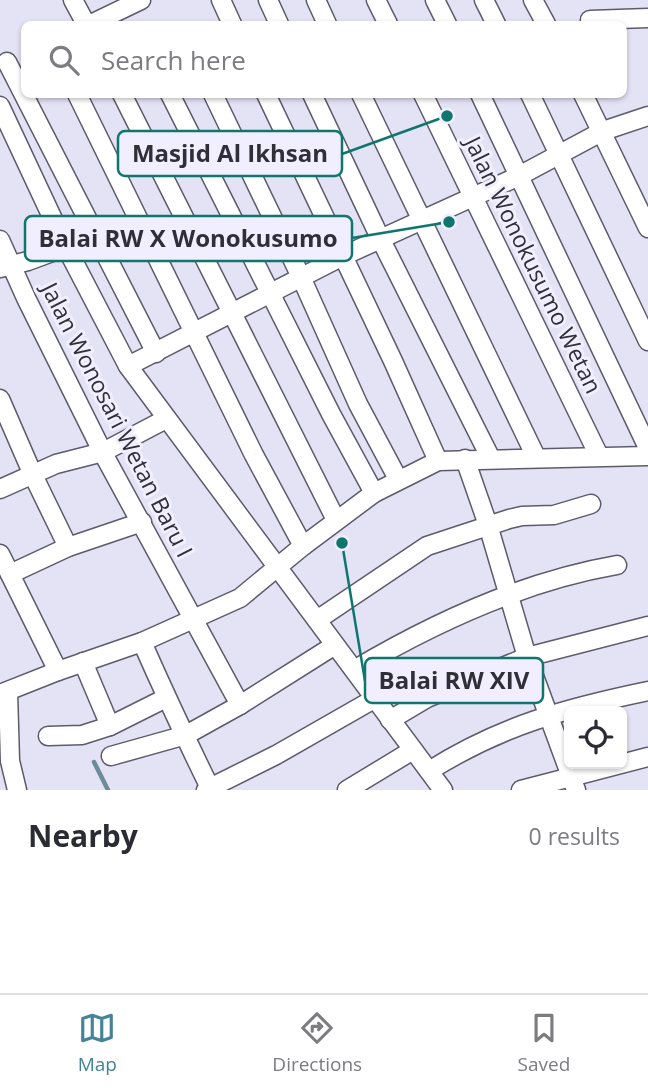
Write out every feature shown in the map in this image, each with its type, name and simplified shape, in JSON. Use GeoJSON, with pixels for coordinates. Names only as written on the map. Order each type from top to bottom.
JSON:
{"type":"FeatureCollection","features":[{"type":"Feature","properties":{"kind":"street"},"geometry":{"type":"LineString","coordinates":[[73,0],[86,21]]}},
{"type":"Feature","properties":{"kind":"street"},"geometry":{"type":"LineString","coordinates":[[220,0],[230,21]]}},
{"type":"Feature","properties":{"kind":"street"},"geometry":{"type":"LineString","coordinates":[[268,0],[278,21]]}},
{"type":"Feature","properties":{"kind":"street"},"geometry":{"type":"LineString","coordinates":[[316,0],[326,21]]}},
{"type":"Feature","properties":{"kind":"street"},"geometry":{"type":"LineString","coordinates":[[376,0],[386,21]]}},
{"type":"Feature","properties":{"kind":"street"},"geometry":{"type":"LineString","coordinates":[[435,0],[446,21]]}},
{"type":"Feature","properties":{"kind":"street"},"geometry":{"type":"LineString","coordinates":[[484,0],[494,21]]}},
{"type":"Feature","properties":{"kind":"street"},"geometry":{"type":"LineString","coordinates":[[533,0],[544,21]]}},
{"type":"Feature","properties":{"kind":"street"},"geometry":{"type":"LineString","coordinates":[[95,21],[133,4]]}},
{"type":"Feature","properties":{"kind":"street"},"geometry":{"type":"LineString","coordinates":[[590,20],[648,18]]}},
{"type":"Feature","properties":{"kind":"street"},"geometry":{"type":"LineString","coordinates":[[21,56],[4,64],[21,96]]}},
{"type":"Feature","properties":{"kind":"street"},"geometry":{"type":"LineString","coordinates":[[22,98],[156,354]]}},
{"type":"Feature","properties":{"kind":"street"},"geometry":{"type":"LineString","coordinates":[[78,98],[254,455],[303,545]]}},
{"type":"Feature","properties":{"kind":"street"},"geometry":{"type":"LineString","coordinates":[[124,98],[336,520]]}},
{"type":"Feature","properties":{"kind":"street"},"geometry":{"type":"LineString","coordinates":[[172,98],[331,414],[374,493]]}},
{"type":"Feature","properties":{"kind":"street"},"geometry":{"type":"LineString","coordinates":[[215,98],[301,277],[358,404],[398,479]]}},
{"type":"Feature","properties":{"kind":"street"},"geometry":{"type":"LineString","coordinates":[[268,98],[438,461]]}},
{"type":"Feature","properties":{"kind":"street"},"geometry":{"type":"LineString","coordinates":[[314,98],[381,240],[491,459]]}},
{"type":"Feature","properties":{"kind":"street"},"geometry":{"type":"LineString","coordinates":[[363,98],[536,457]]}},
{"type":"Feature","properties":{"kind":"street","name":"Jalan Wonokusumo Wetan"},"geometry":{"type":"LineString","coordinates":[[425,98],[599,456]]}},
{"type":"Feature","properties":{"kind":"street"},"geometry":{"type":"LineString","coordinates":[[482,98],[648,448]]}},
{"type":"Feature","properties":{"kind":"street"},"geometry":{"type":"LineString","coordinates":[[532,98],[648,341]]}},
{"type":"Feature","properties":{"kind":"street"},"geometry":{"type":"LineString","coordinates":[[585,98],[648,228]]}},
{"type":"Feature","properties":{"kind":"street"},"geometry":{"type":"LineString","coordinates":[[0,106],[66,247],[128,366],[443,790]]}},
{"type":"Feature","properties":{"kind":"street"},"geometry":{"type":"LineString","coordinates":[[128,366],[344,256],[519,177],[603,131],[648,116]]}},
{"type":"Feature","properties":{"kind":"street","name":"Jalan Wonosari Wetan Baru I"},"geometry":{"type":"LineString","coordinates":[[0,240],[5,267],[240,705]]}},
{"type":"Feature","properties":{"kind":"street"},"geometry":{"type":"LineString","coordinates":[[5,267],[66,247]]}},
{"type":"Feature","properties":{"kind":"street"},"geometry":{"type":"LineString","coordinates":[[0,399],[68,547]]}},
{"type":"Feature","properties":{"kind":"street"},"geometry":{"type":"LineString","coordinates":[[0,488],[56,464],[103,452],[166,419]]}},
{"type":"Feature","properties":{"kind":"street"},"geometry":{"type":"LineString","coordinates":[[17,790],[11,769],[4,693],[142,642],[248,593],[303,545],[374,493],[398,479],[438,461],[648,456]]}},
{"type":"Feature","properties":{"kind":"street"},"geometry":{"type":"LineString","coordinates":[[465,459],[488,525],[527,657],[574,783]]}},
{"type":"Feature","properties":{"kind":"street"},"geometry":{"type":"LineString","coordinates":[[317,620],[427,546],[522,516],[554,515],[591,504]]}},
{"type":"Feature","properties":{"kind":"street"},"geometry":{"type":"LineString","coordinates":[[10,574],[68,547],[142,522]]}},
{"type":"Feature","properties":{"kind":"street"},"geometry":{"type":"LineString","coordinates":[[0,554],[58,671]]}},
{"type":"Feature","properties":{"kind":"street"},"geometry":{"type":"LineString","coordinates":[[354,670],[445,621],[508,596],[580,573],[617,565]]}},
{"type":"Feature","properties":{"kind":"street"},"geometry":{"type":"LineString","coordinates":[[390,720],[427,698],[527,657],[648,626]]}},
{"type":"Feature","properties":{"kind":"street"},"geometry":{"type":"LineString","coordinates":[[142,642],[166,698],[187,735],[209,789],[374,699]]}},
{"type":"Feature","properties":{"kind":"street"},"geometry":{"type":"LineString","coordinates":[[111,756],[187,735],[335,645]]}},
{"type":"Feature","properties":{"kind":"street"},"geometry":{"type":"LineString","coordinates":[[83,663],[110,726]]}},
{"type":"Feature","properties":{"kind":"street"},"geometry":{"type":"LineString","coordinates":[[429,771],[463,749],[549,714],[648,691]]}},
{"type":"Feature","properties":{"kind":"street"},"geometry":{"type":"LineString","coordinates":[[48,736],[82,735],[110,726],[166,698]]}},
{"type":"Feature","properties":{"kind":"street"},"geometry":{"type":"LineString","coordinates":[[347,790],[413,750]]}},
{"type":"Feature","properties":{"kind":"street"},"geometry":{"type":"LineString","coordinates":[[521,790],[574,783],[648,757]]}},
{"type":"Feature","properties":{"kind":"waterway"},"geometry":{"type":"LineString","coordinates":[[94,762],[108,790]]}},
{"type":"Feature","properties":{"kind":"place","name":"Masjid Al Ikhsan"},"geometry":{"type":"Point","coordinates":[447,116]}},
{"type":"Feature","properties":{"kind":"place","name":"Balai RW X Wonokusumo"},"geometry":{"type":"Point","coordinates":[449,222]}},
{"type":"Feature","properties":{"kind":"place","name":"Balai RW XIV"},"geometry":{"type":"Point","coordinates":[342,543]}}]}
